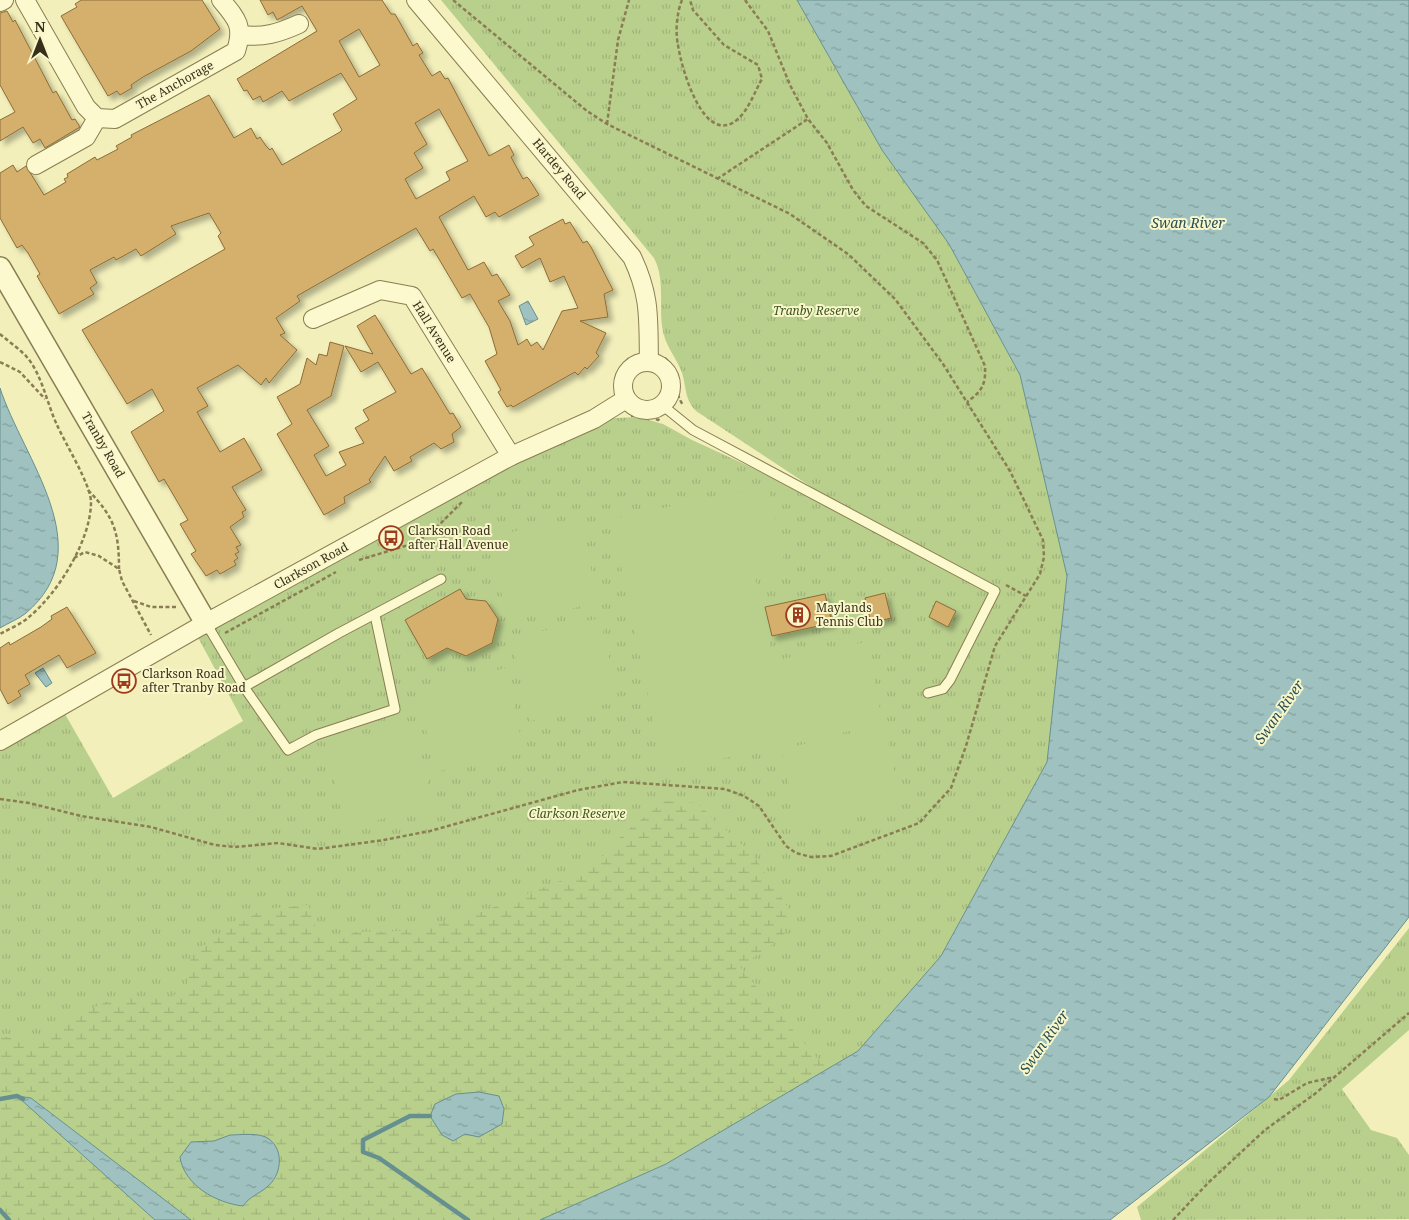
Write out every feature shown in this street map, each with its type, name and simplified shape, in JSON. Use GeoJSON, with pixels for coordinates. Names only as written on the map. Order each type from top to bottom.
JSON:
{"type":"FeatureCollection","features":[{"type":"Feature","properties":{"kind":"street"},"geometry":{"type":"LineString","coordinates":[[0,2],[4,0]]}},
{"type":"Feature","properties":{"kind":"street"},"geometry":{"type":"LineString","coordinates":[[222,0],[236,17],[241,35],[259,38],[278,34],[299,24]]}},
{"type":"Feature","properties":{"kind":"street","name":"Hardey Road"},"geometry":{"type":"LineString","coordinates":[[416,0],[632,257],[643,280],[648,301],[649,361]]}},
{"type":"Feature","properties":{"kind":"street"},"geometry":{"type":"LineString","coordinates":[[30,2],[86,107],[97,118],[86,137],[36,165]]}},
{"type":"Feature","properties":{"kind":"street","name":"The Anchorage"},"geometry":{"type":"LineString","coordinates":[[97,118],[115,119],[236,51],[241,35]]}},
{"type":"Feature","properties":{"kind":"street","name":"Tranby Road"},"geometry":{"type":"LineString","coordinates":[[0,268],[211,630]]}},
{"type":"Feature","properties":{"kind":"street","name":"Hall Avenue"},"geometry":{"type":"LineString","coordinates":[[313,319],[380,290],[412,296],[511,456]]}},
{"type":"Feature","properties":{"kind":"street"},"geometry":{"type":"LineString","coordinates":[[649,361],[658,364],[666,370],[670,378],[671,388],[665,408],[627,408],[623,391],[625,373],[631,366],[649,361]]}},
{"type":"Feature","properties":{"kind":"street","name":"Clarkson Road"},"geometry":{"type":"LineString","coordinates":[[0,741],[159,650],[211,630],[511,456],[594,419],[627,408]]}},
{"type":"Feature","properties":{"kind":"lane"},"geometry":{"type":"LineString","coordinates":[[665,408],[692,430],[995,592],[950,680],[943,689],[928,693]]}},
{"type":"Feature","properties":{"kind":"lane"},"geometry":{"type":"LineString","coordinates":[[244,686],[441,579]]}},
{"type":"Feature","properties":{"kind":"lane"},"geometry":{"type":"LineString","coordinates":[[211,630],[244,686],[288,750],[316,735],[394,709],[375,615]]}},
{"type":"Feature","properties":{"kind":"path"},"geometry":{"type":"LineString","coordinates":[[0,799],[29,803],[81,816],[151,827],[214,845],[235,846],[278,843],[318,848],[384,840],[430,831],[578,790],[623,782],[726,789],[744,796],[759,806],[786,846],[796,853],[811,857],[831,856],[919,823],[951,788],[966,746],[995,646],[1040,574],[1044,557],[1043,540],[1010,471],[943,364],[895,299],[848,254],[790,214],[607,124],[586,111],[453,0]]}},
{"type":"Feature","properties":{"kind":"path"},"geometry":{"type":"LineString","coordinates":[[607,124],[618,40],[629,0]]}},
{"type":"Feature","properties":{"kind":"path"},"geometry":{"type":"LineString","coordinates":[[682,0],[679,6],[677,43],[693,94],[702,112],[712,123],[719,125],[735,121],[744,111],[762,79],[762,73],[758,65],[724,45],[693,10],[690,0]]}},
{"type":"Feature","properties":{"kind":"path"},"geometry":{"type":"LineString","coordinates":[[745,0],[768,31],[790,85],[808,119],[827,143],[853,190],[866,206],[923,243],[937,260],[985,366],[986,382],[980,393],[967,402]]}},
{"type":"Feature","properties":{"kind":"path"},"geometry":{"type":"LineString","coordinates":[[717,179],[808,119]]}},
{"type":"Feature","properties":{"kind":"path"},"geometry":{"type":"LineString","coordinates":[[0,334],[27,358],[40,382],[46,400],[87,488],[91,501],[88,520],[73,559],[57,588],[29,617],[0,634]]}},
{"type":"Feature","properties":{"kind":"path"},"geometry":{"type":"LineString","coordinates":[[0,362],[20,372],[46,400]]}},
{"type":"Feature","properties":{"kind":"path"},"geometry":{"type":"LineString","coordinates":[[627,408],[658,420],[665,408],[680,401]]}},
{"type":"Feature","properties":{"kind":"path"},"geometry":{"type":"LineString","coordinates":[[87,488],[112,521],[119,540],[118,569],[122,581],[159,650]]}},
{"type":"Feature","properties":{"kind":"path"},"geometry":{"type":"LineString","coordinates":[[353,563],[361,558],[416,543],[432,532],[467,497]]}},
{"type":"Feature","properties":{"kind":"path"},"geometry":{"type":"LineString","coordinates":[[73,559],[85,552],[99,556],[118,569]]}},
{"type":"Feature","properties":{"kind":"path"},"geometry":{"type":"LineString","coordinates":[[211,630],[344,567]]}},
{"type":"Feature","properties":{"kind":"path"},"geometry":{"type":"LineString","coordinates":[[132,600],[151,607],[175,608],[193,599]]}},
{"type":"Feature","properties":{"kind":"path"},"geometry":{"type":"LineString","coordinates":[[1173,1220],[1209,1182],[1265,1130],[1336,1077],[1409,1013]]}},
{"type":"Feature","properties":{"kind":"path"},"geometry":{"type":"LineString","coordinates":[[1274,1099],[1279,1100],[1307,1083],[1336,1077]]}},
{"type":"Feature","properties":{"kind":"green space","name":"Clarkson Reserve"},"geometry":{"type":"Polygon","coordinates":[[[441,0],[797,0],[882,150],[949,244],[1020,375],[1067,576],[1047,762],[941,956],[858,1051],[666,1164],[540,1220],[191,1220],[31,1098],[18,1096],[155,1220],[0,1220],[0,745],[61,707],[113,798],[243,721],[194,630],[594,419],[638,417],[663,424],[692,440],[851,513],[696,411],[692,406],[687,396],[680,368],[663,333],[661,283],[654,258],[441,0]]]}},
{"type":"Feature","properties":{"kind":"green space"},"geometry":{"type":"Polygon","coordinates":[[[768,486],[786,569],[755,576],[773,661],[866,642],[883,724],[664,771],[611,519],[768,486]]]}},
{"type":"Feature","properties":{"kind":"green space"},"geometry":{"type":"Polygon","coordinates":[[[581,518],[598,603],[507,621],[490,536],[581,518]]]}},
{"type":"Feature","properties":{"kind":"green space"},"geometry":{"type":"Polygon","coordinates":[[[600,618],[619,701],[530,721],[511,638],[600,618]]]}},
{"type":"Feature","properties":{"kind":"green space"},"geometry":{"type":"Polygon","coordinates":[[[506,668],[524,753],[435,772],[417,687],[506,668]]]}},
{"type":"Feature","properties":{"kind":"green space"},"geometry":{"type":"Polygon","coordinates":[[[415,724],[433,808],[345,827],[326,743],[415,724]]]}},
{"type":"Feature","properties":{"kind":"green space"},"geometry":{"type":"Polygon","coordinates":[[[885,727],[902,808],[799,829],[781,749],[885,727]]]}},
{"type":"Feature","properties":{"kind":"green space"},"geometry":{"type":"Polygon","coordinates":[[[665,801],[697,803],[753,855],[789,909],[784,936],[740,967],[816,1057],[829,1068],[666,1164],[540,1220],[191,1220],[31,1098],[18,1096],[155,1220],[0,1220],[0,1036],[36,1041],[72,1017],[113,999],[171,997],[188,986],[191,953],[263,909],[308,905],[316,928],[336,943],[354,932],[399,931],[471,916],[565,879],[600,859],[624,833],[665,801]]]}},
{"type":"Feature","properties":{"kind":"green space"},"geometry":{"type":"Polygon","coordinates":[[[1409,928],[1409,1030],[1342,1089],[1371,1130],[1397,1138],[1409,1155],[1409,1219],[1141,1220],[1137,1207],[1289,1080],[1409,928]]]}},
{"type":"Feature","properties":{"kind":"water","name":"Swan River"},"geometry":{"type":"Polygon","coordinates":[[[797,0],[1409,0],[1409,917],[1269,1097],[1110,1220],[540,1220],[666,1164],[858,1051],[941,956],[1047,762],[1067,576],[1020,375],[949,244],[882,150],[797,0]]]}},
{"type":"Feature","properties":{"kind":"water"},"geometry":{"type":"Polygon","coordinates":[[[528,301],[538,319],[526,325],[519,306],[528,301]]]}},
{"type":"Feature","properties":{"kind":"water"},"geometry":{"type":"Polygon","coordinates":[[[0,388],[50,503],[57,532],[57,561],[48,588],[26,613],[0,628],[0,388]]]}},
{"type":"Feature","properties":{"kind":"water"},"geometry":{"type":"Polygon","coordinates":[[[43,668],[52,683],[46,687],[35,673],[43,668]]]}},
{"type":"Feature","properties":{"kind":"water"},"geometry":{"type":"Polygon","coordinates":[[[479,1092],[499,1096],[504,1109],[502,1124],[479,1137],[465,1134],[453,1141],[442,1135],[430,1116],[435,1104],[456,1094],[479,1092]]]}},
{"type":"Feature","properties":{"kind":"water"},"geometry":{"type":"Polygon","coordinates":[[[17,1096],[31,1098],[191,1220],[155,1220],[17,1096]]]}},
{"type":"Feature","properties":{"kind":"water"},"geometry":{"type":"Polygon","coordinates":[[[230,1135],[261,1135],[274,1144],[279,1157],[278,1170],[272,1182],[243,1206],[222,1201],[203,1191],[188,1176],[180,1157],[191,1142],[214,1141],[230,1135]]]}},
{"type":"Feature","properties":{"kind":"building"},"geometry":{"type":"Polygon","coordinates":[[[81,0],[202,0],[220,29],[191,51],[131,85],[132,88],[120,95],[117,91],[108,96],[61,16],[77,7],[75,4],[81,0]]]}},
{"type":"Feature","properties":{"kind":"building"},"geometry":{"type":"Polygon","coordinates":[[[260,0],[382,0],[391,14],[395,14],[413,46],[417,43],[423,53],[419,55],[432,76],[440,71],[445,79],[448,78],[489,156],[509,145],[514,155],[511,157],[523,179],[527,177],[529,179],[539,195],[499,217],[495,212],[486,217],[474,196],[439,217],[468,270],[484,262],[492,276],[497,274],[510,295],[498,301],[510,321],[518,345],[527,339],[531,346],[537,342],[543,350],[562,311],[578,308],[564,276],[550,282],[540,258],[522,268],[515,256],[534,245],[529,237],[563,219],[565,224],[570,222],[583,243],[587,241],[591,247],[613,290],[604,294],[608,317],[580,321],[606,333],[596,353],[599,356],[587,369],[585,367],[578,375],[575,372],[513,407],[511,405],[507,407],[498,392],[501,390],[485,361],[497,354],[489,327],[470,294],[462,298],[433,249],[430,251],[416,228],[297,296],[300,301],[276,318],[285,333],[280,335],[297,350],[269,383],[266,378],[261,385],[238,365],[197,388],[208,406],[197,412],[220,452],[244,438],[262,470],[232,487],[246,510],[242,512],[244,517],[230,527],[241,545],[236,547],[239,552],[235,554],[238,558],[234,561],[236,565],[220,574],[217,570],[206,576],[191,554],[196,551],[180,524],[188,520],[164,479],[159,482],[131,432],[164,411],[152,389],[127,404],[82,330],[225,249],[218,236],[221,233],[209,213],[171,226],[176,234],[141,256],[136,249],[116,260],[114,257],[90,270],[97,283],[90,288],[94,294],[59,314],[37,276],[40,274],[28,253],[22,245],[17,248],[0,218],[0,173],[13,165],[17,172],[26,166],[44,195],[66,182],[64,179],[68,177],[67,174],[95,157],[97,160],[118,149],[116,146],[132,137],[131,135],[209,95],[234,138],[251,128],[257,139],[260,137],[270,150],[272,148],[282,165],[340,132],[342,130],[333,114],[357,99],[341,73],[289,101],[282,91],[263,102],[260,96],[253,100],[247,90],[244,91],[237,79],[317,31],[302,6],[277,20],[273,12],[268,15],[260,0]],[[359,29],[339,41],[359,77],[380,65],[359,29]],[[439,109],[415,123],[427,144],[414,153],[423,168],[405,179],[416,199],[450,180],[446,172],[468,161],[439,109]]]}},
{"type":"Feature","properties":{"kind":"building"},"geometry":{"type":"Polygon","coordinates":[[[7,11],[13,22],[15,20],[53,93],[56,91],[72,120],[75,119],[80,127],[45,148],[40,139],[33,143],[23,127],[0,141],[0,120],[15,112],[0,85],[0,13],[7,11]]]}},
{"type":"Feature","properties":{"kind":"building"},"geometry":{"type":"Polygon","coordinates":[[[375,315],[411,374],[422,368],[450,414],[453,413],[461,427],[452,434],[454,442],[441,449],[434,443],[410,457],[412,461],[394,471],[385,456],[369,480],[371,482],[344,497],[345,503],[324,515],[277,434],[292,424],[277,397],[300,384],[307,358],[316,365],[319,354],[327,356],[330,342],[344,346],[331,396],[307,410],[329,446],[314,455],[326,476],[346,465],[339,452],[364,443],[355,428],[369,420],[363,410],[396,392],[378,362],[361,372],[345,346],[373,354],[357,326],[375,315]]]}},
{"type":"Feature","properties":{"kind":"building"},"geometry":{"type":"Polygon","coordinates":[[[460,589],[466,599],[486,601],[498,619],[492,643],[466,656],[447,648],[427,659],[405,620],[460,589]]]}},
{"type":"Feature","properties":{"kind":"building"},"geometry":{"type":"Polygon","coordinates":[[[885,593],[891,618],[871,623],[865,598],[885,593]]]}},
{"type":"Feature","properties":{"kind":"building","name":"Maylands Tennis Club"},"geometry":{"type":"Polygon","coordinates":[[[825,594],[832,623],[772,636],[765,607],[825,594]]]}},
{"type":"Feature","properties":{"kind":"building"},"geometry":{"type":"Polygon","coordinates":[[[936,601],[956,611],[948,627],[929,617],[936,601]]]}},
{"type":"Feature","properties":{"kind":"building"},"geometry":{"type":"Polygon","coordinates":[[[67,607],[96,653],[67,668],[59,655],[25,675],[30,684],[18,691],[21,696],[8,704],[0,689],[0,648],[9,642],[10,645],[41,627],[52,619],[51,616],[67,607]]]}},
{"type":"Feature","properties":{"kind":"waterway"},"geometry":{"type":"LineString","coordinates":[[0,1099],[17,1096],[23,1099]]}},
{"type":"Feature","properties":{"kind":"waterway"},"geometry":{"type":"LineString","coordinates":[[430,1116],[410,1116],[363,1140],[363,1152],[379,1158],[468,1220]]}},
{"type":"Feature","properties":{"kind":"waterway"},"geometry":{"type":"LineString","coordinates":[[0,1210],[9,1220]]}},
{"type":"Feature","properties":{"kind":"place","name":"Clarkson Road after Hall Avenue"},"geometry":{"type":"Point","coordinates":[391,538]}},
{"type":"Feature","properties":{"kind":"place","name":"Maylands Tennis Club"},"geometry":{"type":"Point","coordinates":[798,615]}},
{"type":"Feature","properties":{"kind":"place","name":"Clarkson Road after Tranby Road"},"geometry":{"type":"Point","coordinates":[124,681]}},
{"type":"Feature","properties":{"kind":"park label","name":"Tranby Reserve"},"geometry":{"type":"Point","coordinates":[816,311]}}]}
